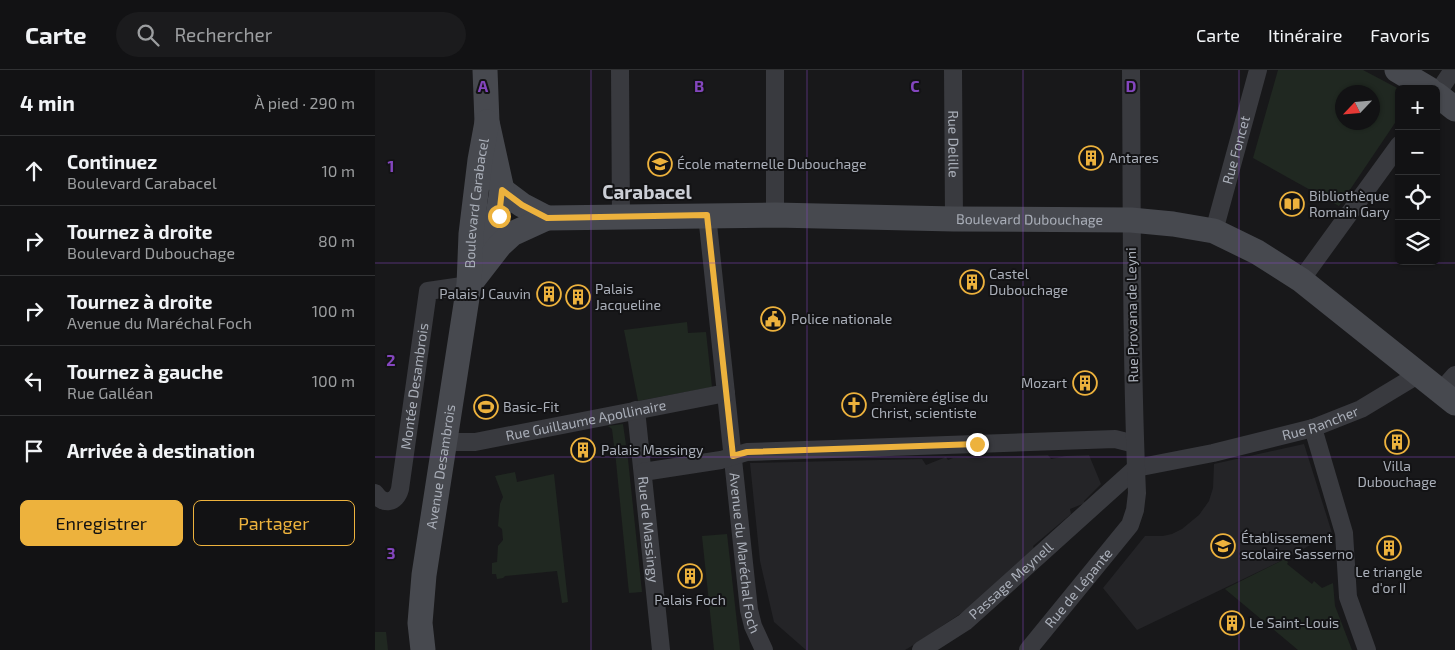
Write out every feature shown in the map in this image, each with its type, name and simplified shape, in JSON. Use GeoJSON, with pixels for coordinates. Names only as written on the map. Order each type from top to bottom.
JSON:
{"type":"FeatureCollection","features":[{"type":"Feature","properties":{"kind":"main road","name":"Boulevard Carabacel"},"geometry":{"type":"LineString","coordinates":[[469,285],[496,227],[502,190],[487,122],[485,70]]}},
{"type":"Feature","properties":{"kind":"main road"},"geometry":{"type":"LineString","coordinates":[[1397,70],[1422,85]]}},
{"type":"Feature","properties":{"kind":"main road"},"geometry":{"type":"LineString","coordinates":[[1440,97],[1455,109]]}},
{"type":"Feature","properties":{"kind":"main road","name":"Boulevard Carabacel"},"geometry":{"type":"LineString","coordinates":[[469,285],[472,226],[480,160],[487,122]]}},
{"type":"Feature","properties":{"kind":"main road","name":"Boulevard Dubouchage"},"geometry":{"type":"LineString","coordinates":[[502,190],[522,205],[547,218]]}},
{"type":"Feature","properties":{"kind":"main road","name":"Boulevard Dubouchage"},"geometry":{"type":"LineString","coordinates":[[500,246],[521,228],[547,218],[775,215],[1131,220],[1173,224],[1214,231],[1257,252],[1301,280],[1419,374],[1450,390]]}},
{"type":"Feature","properties":{"kind":"main road","name":"Boulevard Carabacel"},"geometry":{"type":"LineString","coordinates":[[469,285],[500,246]]}},
{"type":"Feature","properties":{"kind":"main road","name":"Avenue Desambrois"},"geometry":{"type":"LineString","coordinates":[[423,650],[420,623],[424,575],[443,442],[469,285]]}},
{"type":"Feature","properties":{"kind":"street"},"geometry":{"type":"LineString","coordinates":[[620,70],[621,218]]}},
{"type":"Feature","properties":{"kind":"street"},"geometry":{"type":"LineString","coordinates":[[775,70],[775,215]]}},
{"type":"Feature","properties":{"kind":"street","name":"Rue Delille"},"geometry":{"type":"LineString","coordinates":[[953,70],[954,219]]}},
{"type":"Feature","properties":{"kind":"street","name":"Rue Provana de Leyni"},"geometry":{"type":"LineString","coordinates":[[1130,525],[1135,510],[1137,493],[1131,220],[1131,70]]}},
{"type":"Feature","properties":{"kind":"street","name":"Rue Foncet"},"geometry":{"type":"LineString","coordinates":[[1214,231],[1258,70]]}},
{"type":"Feature","properties":{"kind":"street"},"geometry":{"type":"LineString","coordinates":[[1440,88],[1453,70]]}},
{"type":"Feature","properties":{"kind":"street"},"geometry":{"type":"LineString","coordinates":[[1301,280],[1395,151]]}},
{"type":"Feature","properties":{"kind":"street","name":"Avenue du Maréchal Foch"},"geometry":{"type":"LineString","coordinates":[[707,215],[749,610],[753,626],[764,650]]}},
{"type":"Feature","properties":{"kind":"street","name":"Montée Desambrois"},"geometry":{"type":"LineString","coordinates":[[375,493],[380,499],[391,501],[397,498],[401,489],[428,291],[469,285]]}},
{"type":"Feature","properties":{"kind":"street","name":"Rue Rancher"},"geometry":{"type":"LineString","coordinates":[[1136,468],[1290,435],[1313,428],[1361,409],[1419,374]]}},
{"type":"Feature","properties":{"kind":"street","name":"Rue Guillaume Apollinaire"},"geometry":{"type":"LineString","coordinates":[[443,442],[475,442],[726,393]]}},
{"type":"Feature","properties":{"kind":"street","name":"Rue de Massingy"},"geometry":{"type":"LineString","coordinates":[[636,410],[661,650]]}},
{"type":"Feature","properties":{"kind":"street"},"geometry":{"type":"LineString","coordinates":[[1313,428],[1344,533],[1348,598],[1367,650]]}},
{"type":"Feature","properties":{"kind":"street"},"geometry":{"type":"LineString","coordinates":[[643,472],[721,460],[747,452],[1115,439],[1135,444]]}},
{"type":"Feature","properties":{"kind":"street","name":"Passage Meynell"},"geometry":{"type":"LineString","coordinates":[[921,650],[965,622],[1136,468]]}},
{"type":"Feature","properties":{"kind":"street","name":"Rue de Lépante"},"geometry":{"type":"LineString","coordinates":[[1028,650],[1130,525]]}},
{"type":"Feature","properties":{"kind":"shaded area"},"geometry":{"type":"Polygon","coordinates":[[[1278,70],[1363,70],[1395,87],[1395,123],[1339,206],[1253,158],[1278,70]]]}},
{"type":"Feature","properties":{"kind":"shaded area"},"geometry":{"type":"Polygon","coordinates":[[[687,322],[688,333],[706,332],[712,387],[638,401],[624,330],[687,322]]]}},
{"type":"Feature","properties":{"kind":"shaded area"},"geometry":{"type":"Polygon","coordinates":[[[623,424],[626,445],[614,446],[612,429],[608,426],[623,424]]]}},
{"type":"Feature","properties":{"kind":"shaded area","name":"Établissement scolaire Sasserno"},"geometry":{"type":"Polygon","coordinates":[[[1304,444],[1332,533],[1285,559],[1137,630],[1103,588],[1145,536],[1172,534],[1182,529],[1199,515],[1209,501],[1213,488],[1214,464],[1304,444]]]}},
{"type":"Feature","properties":{"kind":"shaded area"},"geometry":{"type":"Polygon","coordinates":[[[627,450],[642,592],[629,593],[615,451],[627,450]]]}},
{"type":"Feature","properties":{"kind":"shaded area"},"geometry":{"type":"Polygon","coordinates":[[[1048,455],[1051,459],[1089,455],[1101,484],[1084,501],[1085,503],[1070,509],[1071,514],[1033,546],[1034,549],[972,606],[915,644],[905,650],[806,650],[774,622],[760,561],[750,463],[922,459],[926,465],[946,457],[948,460],[953,458],[1048,455]]]}},
{"type":"Feature","properties":{"kind":"shaded area"},"geometry":{"type":"Polygon","coordinates":[[[515,472],[517,482],[554,474],[568,602],[562,603],[557,571],[505,576],[497,579],[496,574],[492,574],[492,563],[497,562],[498,546],[503,540],[502,529],[498,526],[500,504],[503,497],[495,476],[515,472]]]}},
{"type":"Feature","properties":{"kind":"shaded area"},"geometry":{"type":"Polygon","coordinates":[[[727,534],[740,650],[714,650],[702,536],[727,534]]]}},
{"type":"Feature","properties":{"kind":"shaded area"},"geometry":{"type":"Polygon","coordinates":[[[1285,559],[1288,562],[1287,564],[1312,584],[1314,581],[1322,588],[1333,583],[1335,606],[1352,650],[1298,650],[1225,589],[1285,559]]]}},
{"type":"Feature","properties":{"kind":"shaded area"},"geometry":{"type":"Polygon","coordinates":[[[375,632],[386,632],[388,650],[375,650],[375,632]]]}},
{"type":"Feature","properties":{"kind":"place","name":"Antares"},"geometry":{"type":"Point","coordinates":[1091,158]}},
{"type":"Feature","properties":{"kind":"place","name":"École maternelle Dubouchage"},"geometry":{"type":"Point","coordinates":[660,164]}},
{"type":"Feature","properties":{"kind":"place","name":"Bibliothèque Romain Gary"},"geometry":{"type":"Point","coordinates":[1292,204]}},
{"type":"Feature","properties":{"kind":"place","name":"Castel Dubouchage"},"geometry":{"type":"Point","coordinates":[972,282]}},
{"type":"Feature","properties":{"kind":"place","name":"Palais J Cauvin"},"geometry":{"type":"Point","coordinates":[549,294]}},
{"type":"Feature","properties":{"kind":"place","name":"Palais Jacqueline"},"geometry":{"type":"Point","coordinates":[578,297]}},
{"type":"Feature","properties":{"kind":"place","name":"Police nationale"},"geometry":{"type":"Point","coordinates":[773,319]}},
{"type":"Feature","properties":{"kind":"place","name":"Mozart"},"geometry":{"type":"Point","coordinates":[1085,383]}},
{"type":"Feature","properties":{"kind":"place","name":"Première église du Christ, scientiste"},"geometry":{"type":"Point","coordinates":[854,405]}},
{"type":"Feature","properties":{"kind":"place","name":"Basic-Fit"},"geometry":{"type":"Point","coordinates":[486,407]}},
{"type":"Feature","properties":{"kind":"place","name":"Villa Dubouchage"},"geometry":{"type":"Point","coordinates":[1397,442]}},
{"type":"Feature","properties":{"kind":"place","name":"Palais Massingy"},"geometry":{"type":"Point","coordinates":[583,450]}},
{"type":"Feature","properties":{"kind":"place","name":"Établissement scolaire Sasserno"},"geometry":{"type":"Point","coordinates":[1223,546]}},
{"type":"Feature","properties":{"kind":"place","name":"Le triangle d'or II"},"geometry":{"type":"Point","coordinates":[1389,548]}},
{"type":"Feature","properties":{"kind":"place","name":"Palais Foch"},"geometry":{"type":"Point","coordinates":[690,576]}},
{"type":"Feature","properties":{"kind":"place","name":"Le Saint-Louis"},"geometry":{"type":"Point","coordinates":[1232,623]}},
{"type":"Feature","properties":{"kind":"district","name":"Carabacel"},"geometry":{"type":"Point","coordinates":[647,192]}},
{"type":"Feature","properties":{"kind":"route"},"geometry":{"type":"LineString","coordinates":[[499,216],[502,190],[522,205],[547,218],[707,215],[733,456],[747,452],[977,444]]}}]}
